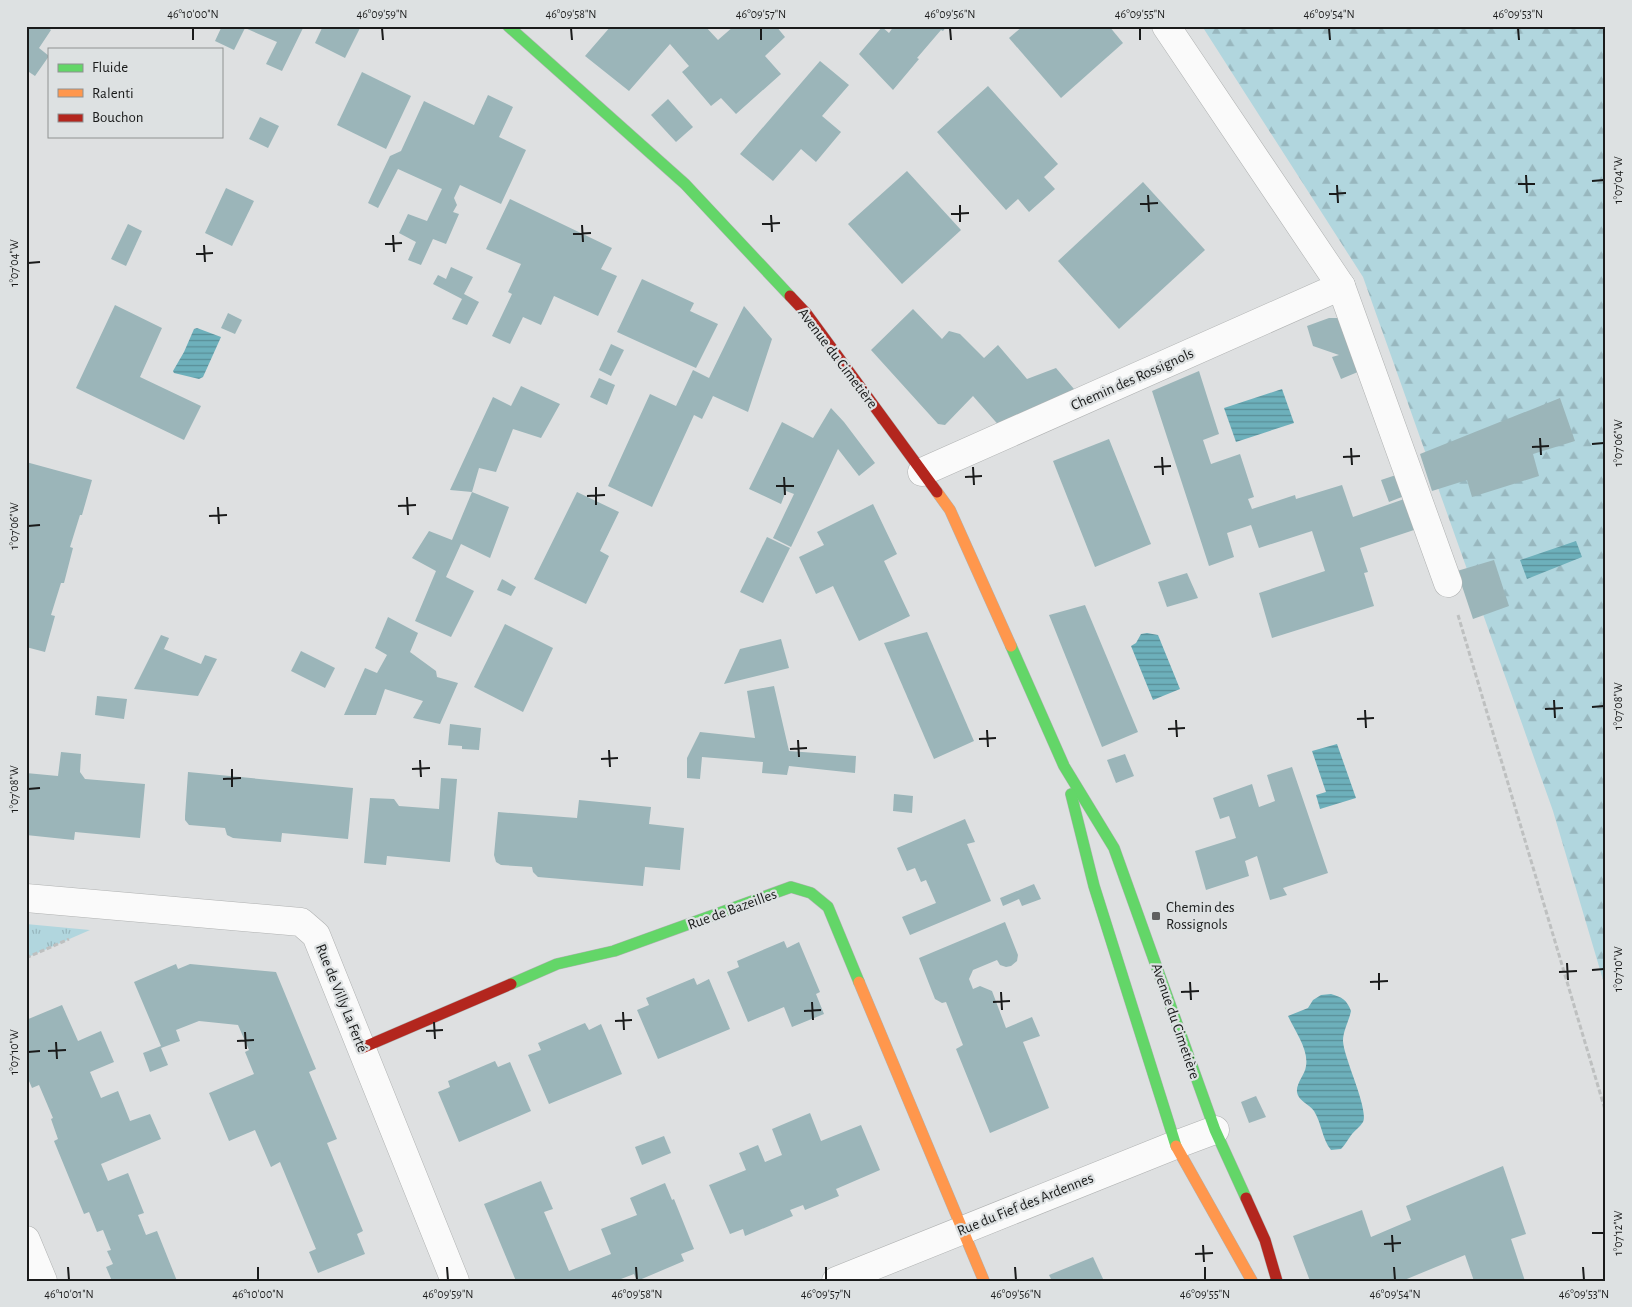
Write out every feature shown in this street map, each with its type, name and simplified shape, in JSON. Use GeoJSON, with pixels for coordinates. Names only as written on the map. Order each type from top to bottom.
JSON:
{"type":"FeatureCollection","features":[{"type":"Feature","properties":{"kind":"street","name":"Avenue du Cimetière"},"geometry":{"type":"LineString","coordinates":[[508,26],[685,184],[806,313],[950,510],[1064,766],[1114,848],[1215,1130],[1265,1240],[1277,1281]]}},
{"type":"Feature","properties":{"kind":"street"},"geometry":{"type":"LineString","coordinates":[[1166,26],[1341,286],[1448,583]]}},
{"type":"Feature","properties":{"kind":"street","name":"Chemin des Rossignols"},"geometry":{"type":"LineString","coordinates":[[922,472],[1341,286]]}},
{"type":"Feature","properties":{"kind":"street","name":"Avenue du Cimetière"},"geometry":{"type":"LineString","coordinates":[[1064,766],[1094,886],[1175,1145],[1252,1281]]}},
{"type":"Feature","properties":{"kind":"street","name":"Rue de Bazeilles"},"geometry":{"type":"LineString","coordinates":[[362,1048],[557,964],[614,950],[791,887],[811,893],[828,907],[984,1281]]}},
{"type":"Feature","properties":{"kind":"street","name":"Rue de Villy La Ferté"},"geometry":{"type":"LineString","coordinates":[[26,898],[301,922],[316,935],[455,1281]]}},
{"type":"Feature","properties":{"kind":"street","name":"Rue du Fief des Ardennes"},"geometry":{"type":"LineString","coordinates":[[836,1281],[962,1229],[1215,1130]]}},
{"type":"Feature","properties":{"kind":"street"},"geometry":{"type":"LineString","coordinates":[[26,1240],[43,1281]]}},
{"type":"Feature","properties":{"kind":"path"},"geometry":{"type":"LineString","coordinates":[[1448,583],[1606,1113]]}},
{"type":"Feature","properties":{"kind":"green space"},"geometry":{"type":"Polygon","coordinates":[[[1202,26],[1606,26],[1606,990],[1553,811],[1363,277],[1202,26]]]}},
{"type":"Feature","properties":{"kind":"green space"},"geometry":{"type":"Polygon","coordinates":[[[26,924],[90,930],[26,958],[26,924]]]}},
{"type":"Feature","properties":{"kind":"water"},"geometry":{"type":"Polygon","coordinates":[[[197,328],[221,337],[203,377],[199,379],[174,373],[173,371],[194,329],[197,328]]]}},
{"type":"Feature","properties":{"kind":"water"},"geometry":{"type":"Polygon","coordinates":[[[1282,389],[1294,423],[1236,442],[1224,408],[1282,389]]]}},
{"type":"Feature","properties":{"kind":"water"},"geometry":{"type":"Polygon","coordinates":[[[1576,541],[1582,557],[1527,579],[1520,560],[1576,541]]]}},
{"type":"Feature","properties":{"kind":"water"},"geometry":{"type":"Polygon","coordinates":[[[1141,634],[1158,635],[1180,689],[1153,700],[1131,646],[1136,643],[1141,634]]]}},
{"type":"Feature","properties":{"kind":"water"},"geometry":{"type":"Polygon","coordinates":[[[1337,744],[1356,798],[1320,809],[1316,795],[1326,792],[1312,751],[1337,744]]]}},
{"type":"Feature","properties":{"kind":"water"},"geometry":{"type":"Polygon","coordinates":[[[1331,994],[1344,1000],[1351,1011],[1343,1041],[1347,1059],[1360,1095],[1364,1116],[1362,1124],[1341,1149],[1331,1150],[1314,1111],[1302,1100],[1297,1092],[1306,1060],[1298,1034],[1288,1016],[1308,1008],[1313,1000],[1321,995],[1331,994]]]}},
{"type":"Feature","properties":{"kind":"building"},"geometry":{"type":"Polygon","coordinates":[[[26,26],[45,26],[51,30],[39,48],[48,55],[48,57],[35,76],[26,70],[26,26]]]}},
{"type":"Feature","properties":{"kind":"building"},"geometry":{"type":"Polygon","coordinates":[[[222,26],[304,26],[282,71],[266,64],[277,42],[245,28],[234,50],[215,41],[222,26]]]}},
{"type":"Feature","properties":{"kind":"building"},"geometry":{"type":"Polygon","coordinates":[[[323,26],[361,26],[345,58],[315,43],[323,26]]]}},
{"type":"Feature","properties":{"kind":"building"},"geometry":{"type":"Polygon","coordinates":[[[611,26],[705,26],[718,40],[734,26],[776,26],[785,37],[765,56],[781,74],[736,114],[721,98],[711,106],[682,72],[689,66],[670,44],[629,91],[585,56],[611,26]]]}},
{"type":"Feature","properties":{"kind":"building"},"geometry":{"type":"Polygon","coordinates":[[[894,26],[947,26],[943,31],[941,30],[917,58],[919,59],[893,90],[859,54],[882,27],[889,33],[894,26]]]}},
{"type":"Feature","properties":{"kind":"building"},"geometry":{"type":"Polygon","coordinates":[[[1023,26],[1109,26],[1123,43],[1061,98],[1009,38],[1023,26]]]}},
{"type":"Feature","properties":{"kind":"building"},"geometry":{"type":"Polygon","coordinates":[[[820,61],[849,85],[822,116],[841,132],[816,162],[801,149],[773,181],[740,154],[820,61]]]}},
{"type":"Feature","properties":{"kind":"building"},"geometry":{"type":"Polygon","coordinates":[[[362,72],[411,96],[386,149],[337,125],[362,72]]]}},
{"type":"Feature","properties":{"kind":"building"},"geometry":{"type":"Polygon","coordinates":[[[988,86],[1058,164],[1044,177],[1055,189],[1029,212],[1018,199],[1006,210],[937,132],[988,86]]]}},
{"type":"Feature","properties":{"kind":"building"},"geometry":{"type":"Polygon","coordinates":[[[488,95],[513,107],[499,137],[526,150],[501,204],[460,185],[454,198],[457,205],[453,212],[459,214],[446,244],[433,239],[421,265],[408,260],[416,242],[399,233],[408,214],[427,221],[442,189],[398,169],[378,208],[368,203],[390,156],[401,151],[424,101],[474,125],[488,95]]]}},
{"type":"Feature","properties":{"kind":"building"},"geometry":{"type":"Polygon","coordinates":[[[668,99],[693,127],[676,142],[651,115],[668,99]]]}},
{"type":"Feature","properties":{"kind":"building"},"geometry":{"type":"Polygon","coordinates":[[[260,117],[279,126],[268,148],[249,139],[260,117]]]}},
{"type":"Feature","properties":{"kind":"building"},"geometry":{"type":"Polygon","coordinates":[[[907,171],[961,230],[902,284],[848,224],[907,171]]]}},
{"type":"Feature","properties":{"kind":"building"},"geometry":{"type":"Polygon","coordinates":[[[1143,182],[1205,250],[1119,329],[1058,261],[1143,182]]]}},
{"type":"Feature","properties":{"kind":"building"},"geometry":{"type":"Polygon","coordinates":[[[226,188],[254,201],[232,246],[205,233],[226,188]]]}},
{"type":"Feature","properties":{"kind":"building"},"geometry":{"type":"Polygon","coordinates":[[[510,199],[612,248],[601,269],[617,276],[598,316],[554,296],[541,325],[523,317],[510,344],[492,336],[512,294],[508,292],[521,264],[486,249],[510,199]]]}},
{"type":"Feature","properties":{"kind":"building"},"geometry":{"type":"Polygon","coordinates":[[[128,224],[142,231],[126,266],[111,259],[128,224]]]}},
{"type":"Feature","properties":{"kind":"building"},"geometry":{"type":"Polygon","coordinates":[[[451,267],[473,277],[464,294],[479,302],[467,325],[452,319],[462,299],[433,284],[438,275],[446,279],[451,267]]]}},
{"type":"Feature","properties":{"kind":"building"},"geometry":{"type":"Polygon","coordinates":[[[642,279],[694,303],[690,311],[718,324],[696,368],[617,332],[642,279]]]}},
{"type":"Feature","properties":{"kind":"building"},"geometry":{"type":"Polygon","coordinates":[[[115,305],[162,328],[140,377],[201,406],[184,440],[76,388],[115,305]]]}},
{"type":"Feature","properties":{"kind":"building"},"geometry":{"type":"Polygon","coordinates":[[[744,306],[772,339],[748,412],[713,396],[702,419],[694,415],[652,507],[608,486],[650,394],[676,406],[693,370],[709,378],[744,306]]]}},
{"type":"Feature","properties":{"kind":"building"},"geometry":{"type":"Polygon","coordinates":[[[913,309],[942,339],[949,331],[960,334],[984,358],[998,345],[1027,379],[1056,368],[1080,396],[1002,429],[973,396],[945,425],[938,424],[871,350],[913,309]]]}},
{"type":"Feature","properties":{"kind":"building"},"geometry":{"type":"Polygon","coordinates":[[[228,313],[242,320],[235,334],[221,328],[228,313]]]}},
{"type":"Feature","properties":{"kind":"building"},"geometry":{"type":"Polygon","coordinates":[[[1329,318],[1339,318],[1365,369],[1341,379],[1332,357],[1339,355],[1313,346],[1307,326],[1329,318]]]}},
{"type":"Feature","properties":{"kind":"building"},"geometry":{"type":"Polygon","coordinates":[[[611,344],[624,350],[611,376],[599,370],[611,344]]]}},
{"type":"Feature","properties":{"kind":"building"},"geometry":{"type":"Polygon","coordinates":[[[1199,371],[1219,434],[1203,440],[1211,464],[1240,454],[1254,497],[1248,499],[1252,509],[1295,495],[1296,499],[1342,485],[1353,517],[1407,498],[1417,529],[1360,548],[1368,572],[1364,573],[1374,606],[1272,638],[1259,593],[1325,571],[1312,531],[1259,548],[1251,525],[1227,533],[1234,557],[1209,566],[1152,391],[1199,371]]]}},
{"type":"Feature","properties":{"kind":"building"},"geometry":{"type":"Polygon","coordinates":[[[599,378],[615,385],[607,405],[590,397],[599,378]]]}},
{"type":"Feature","properties":{"kind":"building"},"geometry":{"type":"Polygon","coordinates":[[[521,386],[560,404],[541,438],[513,429],[496,472],[479,468],[472,492],[450,490],[493,397],[511,406],[521,386]]]}},
{"type":"Feature","properties":{"kind":"building"},"geometry":{"type":"Polygon","coordinates":[[[1560,398],[1575,441],[1533,454],[1539,476],[1472,497],[1467,480],[1432,491],[1420,454],[1560,398]]]}},
{"type":"Feature","properties":{"kind":"building"},"geometry":{"type":"Polygon","coordinates":[[[831,408],[875,463],[859,476],[838,449],[791,547],[773,538],[794,494],[786,491],[781,504],[749,489],[782,422],[813,438],[831,408]]]}},
{"type":"Feature","properties":{"kind":"building"},"geometry":{"type":"Polygon","coordinates":[[[1109,439],[1151,544],[1095,567],[1053,461],[1109,439]]]}},
{"type":"Feature","properties":{"kind":"building"},"geometry":{"type":"Polygon","coordinates":[[[26,462],[92,480],[70,547],[73,548],[64,583],[61,583],[51,615],[55,616],[45,652],[26,647],[26,462]]]}},
{"type":"Feature","properties":{"kind":"building"},"geometry":{"type":"Polygon","coordinates":[[[1399,474],[1407,495],[1389,502],[1381,480],[1399,474]]]}},
{"type":"Feature","properties":{"kind":"building"},"geometry":{"type":"Polygon","coordinates":[[[472,492],[509,507],[490,558],[461,544],[446,577],[474,591],[451,637],[415,621],[436,571],[412,558],[429,531],[452,540],[472,492]]]}},
{"type":"Feature","properties":{"kind":"building"},"geometry":{"type":"Polygon","coordinates":[[[577,492],[619,512],[600,551],[609,556],[586,604],[534,579],[577,492]]]}},
{"type":"Feature","properties":{"kind":"building"},"geometry":{"type":"Polygon","coordinates":[[[873,504],[897,554],[884,561],[910,616],[859,641],[833,586],[816,594],[799,557],[824,545],[817,532],[873,504]]]}},
{"type":"Feature","properties":{"kind":"building"},"geometry":{"type":"Polygon","coordinates":[[[767,537],[790,548],[763,603],[740,592],[767,537]]]}},
{"type":"Feature","properties":{"kind":"building"},"geometry":{"type":"Polygon","coordinates":[[[1494,560],[1509,606],[1473,619],[1457,571],[1494,560]]]}},
{"type":"Feature","properties":{"kind":"building"},"geometry":{"type":"Polygon","coordinates":[[[1187,573],[1198,598],[1167,607],[1158,582],[1187,573]]]}},
{"type":"Feature","properties":{"kind":"building"},"geometry":{"type":"Polygon","coordinates":[[[502,579],[516,587],[511,596],[497,590],[502,579]]]}},
{"type":"Feature","properties":{"kind":"building"},"geometry":{"type":"Polygon","coordinates":[[[1085,605],[1138,732],[1102,747],[1049,615],[1085,605]]]}},
{"type":"Feature","properties":{"kind":"building"},"geometry":{"type":"Polygon","coordinates":[[[388,617],[418,633],[410,652],[436,671],[437,677],[458,683],[440,724],[413,718],[423,701],[385,689],[376,715],[344,715],[365,668],[377,673],[387,655],[375,648],[388,617]]]}},
{"type":"Feature","properties":{"kind":"building"},"geometry":{"type":"Polygon","coordinates":[[[505,624],[553,648],[523,712],[474,687],[505,624]]]}},
{"type":"Feature","properties":{"kind":"building"},"geometry":{"type":"Polygon","coordinates":[[[927,632],[974,741],[934,759],[884,643],[927,632]]]}},
{"type":"Feature","properties":{"kind":"building"},"geometry":{"type":"Polygon","coordinates":[[[161,635],[169,638],[164,649],[201,664],[205,655],[217,659],[198,696],[134,689],[161,635]]]}},
{"type":"Feature","properties":{"kind":"building"},"geometry":{"type":"Polygon","coordinates":[[[781,639],[789,668],[724,684],[740,649],[781,639]]]}},
{"type":"Feature","properties":{"kind":"building"},"geometry":{"type":"Polygon","coordinates":[[[301,651],[335,668],[325,688],[291,671],[301,651]]]}},
{"type":"Feature","properties":{"kind":"building"},"geometry":{"type":"Polygon","coordinates":[[[774,686],[789,751],[856,756],[855,773],[789,766],[787,775],[762,773],[763,762],[702,757],[700,779],[687,778],[687,758],[700,732],[755,738],[747,691],[774,686]]]}},
{"type":"Feature","properties":{"kind":"building"},"geometry":{"type":"Polygon","coordinates":[[[97,696],[127,699],[124,719],[95,715],[97,696]]]}},
{"type":"Feature","properties":{"kind":"building"},"geometry":{"type":"Polygon","coordinates":[[[450,724],[481,728],[479,750],[462,749],[462,746],[448,745],[450,724]]]}},
{"type":"Feature","properties":{"kind":"building"},"geometry":{"type":"Polygon","coordinates":[[[61,752],[81,754],[80,772],[85,779],[145,784],[140,838],[75,832],[74,840],[26,835],[26,773],[58,776],[61,752]]]}},
{"type":"Feature","properties":{"kind":"building"},"geometry":{"type":"Polygon","coordinates":[[[1125,754],[1134,776],[1116,783],[1107,760],[1125,754]]]}},
{"type":"Feature","properties":{"kind":"building"},"geometry":{"type":"Polygon","coordinates":[[[1292,767],[1328,873],[1283,888],[1287,895],[1270,900],[1257,856],[1245,861],[1249,876],[1206,890],[1195,851],[1236,838],[1229,816],[1220,819],[1213,798],[1252,784],[1259,807],[1275,801],[1267,775],[1292,767]]]}},
{"type":"Feature","properties":{"kind":"building"},"geometry":{"type":"Polygon","coordinates":[[[188,772],[353,788],[348,839],[282,833],[281,842],[233,838],[227,835],[225,828],[189,825],[185,820],[188,772]]]}},
{"type":"Feature","properties":{"kind":"building"},"geometry":{"type":"Polygon","coordinates":[[[441,778],[457,779],[450,862],[387,856],[386,865],[364,863],[370,798],[394,799],[399,806],[439,809],[441,778]]]}},
{"type":"Feature","properties":{"kind":"building"},"geometry":{"type":"Polygon","coordinates":[[[894,794],[913,796],[912,813],[893,811],[894,794]]]}},
{"type":"Feature","properties":{"kind":"building"},"geometry":{"type":"Polygon","coordinates":[[[579,800],[651,807],[649,824],[684,828],[680,870],[645,867],[643,886],[538,877],[533,872],[532,867],[501,865],[496,862],[494,855],[498,812],[577,818],[579,800]]]}},
{"type":"Feature","properties":{"kind":"building"},"geometry":{"type":"Polygon","coordinates":[[[965,819],[975,842],[967,844],[991,901],[910,935],[902,917],[936,903],[926,880],[921,882],[915,868],[907,871],[897,848],[965,819]]]}},
{"type":"Feature","properties":{"kind":"building"},"geometry":{"type":"Polygon","coordinates":[[[1034,884],[1041,899],[1022,906],[1019,899],[1003,906],[1000,898],[1034,884]]]}},
{"type":"Feature","properties":{"kind":"building"},"geometry":{"type":"Polygon","coordinates":[[[1005,922],[1018,955],[1017,961],[1011,966],[1006,967],[1000,965],[997,960],[973,970],[969,979],[973,989],[980,986],[992,991],[1006,1028],[1032,1017],[1040,1036],[1023,1042],[1049,1108],[990,1133],[956,1049],[963,1045],[946,1002],[942,1003],[935,999],[919,958],[1005,922]]]}},
{"type":"Feature","properties":{"kind":"building"},"geometry":{"type":"Polygon","coordinates":[[[784,941],[787,948],[799,942],[820,992],[816,994],[824,1014],[792,1027],[784,1007],[748,1022],[727,972],[739,967],[737,961],[784,941]]]}},
{"type":"Feature","properties":{"kind":"building"},"geometry":{"type":"Polygon","coordinates":[[[176,964],[178,969],[190,964],[276,972],[316,1069],[309,1072],[337,1139],[327,1143],[363,1231],[357,1234],[365,1254],[318,1273],[309,1252],[316,1249],[280,1162],[271,1167],[255,1130],[229,1141],[209,1093],[254,1074],[245,1052],[249,1050],[238,1025],[199,1021],[176,1030],[180,1041],[161,1048],[168,1065],[150,1072],[143,1053],[161,1046],[134,982],[176,964]]]}},
{"type":"Feature","properties":{"kind":"building"},"geometry":{"type":"Polygon","coordinates":[[[694,978],[697,985],[709,979],[730,1029],[658,1059],[637,1010],[649,1005],[646,998],[694,978]]]}},
{"type":"Feature","properties":{"kind":"building"},"geometry":{"type":"Polygon","coordinates":[[[62,1005],[78,1041],[101,1031],[114,1062],[90,1072],[101,1098],[118,1091],[130,1121],[150,1114],[161,1139],[101,1164],[108,1181],[128,1173],[144,1213],[138,1215],[146,1235],[157,1231],[177,1281],[112,1281],[106,1267],[113,1264],[107,1251],[111,1250],[103,1230],[97,1232],[89,1212],[84,1214],[54,1141],[58,1139],[51,1119],[53,1118],[39,1085],[32,1088],[26,1074],[26,1020],[62,1005]]]}},
{"type":"Feature","properties":{"kind":"building"},"geometry":{"type":"Polygon","coordinates":[[[585,1023],[589,1030],[601,1024],[622,1074],[549,1104],[528,1055],[541,1050],[538,1043],[585,1023]]]}},
{"type":"Feature","properties":{"kind":"building"},"geometry":{"type":"Polygon","coordinates":[[[495,1061],[498,1067],[510,1062],[531,1111],[459,1142],[438,1092],[450,1087],[448,1081],[495,1061]]]}},
{"type":"Feature","properties":{"kind":"building"},"geometry":{"type":"Polygon","coordinates":[[[1256,1096],[1266,1117],[1249,1123],[1241,1102],[1256,1096]]]}},
{"type":"Feature","properties":{"kind":"building"},"geometry":{"type":"Polygon","coordinates":[[[810,1113],[821,1141],[861,1125],[880,1170],[836,1189],[839,1196],[805,1210],[803,1205],[790,1210],[793,1216],[745,1236],[743,1229],[730,1234],[709,1185],[746,1170],[739,1153],[758,1145],[765,1162],[782,1155],[772,1129],[810,1113]]]}},
{"type":"Feature","properties":{"kind":"building"},"geometry":{"type":"Polygon","coordinates":[[[664,1136],[671,1153],[642,1165],[635,1147],[664,1136]]]}},
{"type":"Feature","properties":{"kind":"building"},"geometry":{"type":"Polygon","coordinates":[[[1503,1166],[1526,1234],[1511,1239],[1525,1281],[1474,1281],[1465,1255],[1402,1281],[1310,1281],[1293,1236],[1362,1210],[1371,1237],[1411,1220],[1406,1206],[1503,1166]]]}},
{"type":"Feature","properties":{"kind":"building"},"geometry":{"type":"Polygon","coordinates":[[[541,1181],[553,1209],[544,1212],[569,1271],[611,1254],[601,1229],[637,1215],[630,1198],[665,1183],[672,1200],[674,1199],[694,1249],[681,1254],[684,1261],[637,1281],[634,1274],[621,1279],[622,1281],[516,1281],[484,1204],[541,1181]]]}},
{"type":"Feature","properties":{"kind":"building"},"geometry":{"type":"Polygon","coordinates":[[[1093,1257],[1104,1281],[1052,1281],[1049,1275],[1093,1257]]]}},
{"type":"Feature","properties":{"kind":"traffic: fast"},"geometry":{"type":"LineString","coordinates":[[508,26],[685,184],[790,296]]}},
{"type":"Feature","properties":{"kind":"traffic: fast"},"geometry":{"type":"LineString","coordinates":[[1011,646],[1064,766],[1114,848],[1215,1130],[1246,1198]]}},
{"type":"Feature","properties":{"kind":"traffic: fast"},"geometry":{"type":"LineString","coordinates":[[1071,794],[1094,886],[1176,1146]]}},
{"type":"Feature","properties":{"kind":"traffic: fast"},"geometry":{"type":"LineString","coordinates":[[511,984],[557,964],[614,951],[791,887],[811,893],[828,907],[859,982]]}},
{"type":"Feature","properties":{"kind":"traffic: slow"},"geometry":{"type":"LineString","coordinates":[[937,492],[950,510],[1011,646]]}},
{"type":"Feature","properties":{"kind":"traffic: slow"},"geometry":{"type":"LineString","coordinates":[[859,982],[984,1281]]}},
{"type":"Feature","properties":{"kind":"traffic: slow"},"geometry":{"type":"LineString","coordinates":[[1176,1146],[1252,1281]]}},
{"type":"Feature","properties":{"kind":"traffic: jam"},"geometry":{"type":"LineString","coordinates":[[790,296],[806,313],[937,492]]}},
{"type":"Feature","properties":{"kind":"traffic: jam"},"geometry":{"type":"LineString","coordinates":[[362,1048],[511,984]]}},
{"type":"Feature","properties":{"kind":"traffic: jam"},"geometry":{"type":"LineString","coordinates":[[1246,1198],[1265,1240],[1277,1281]]}},
{"type":"Feature","properties":{"kind":"place","name":"Chemin des Rossignols"},"geometry":{"type":"Point","coordinates":[1156,916]}}]}
